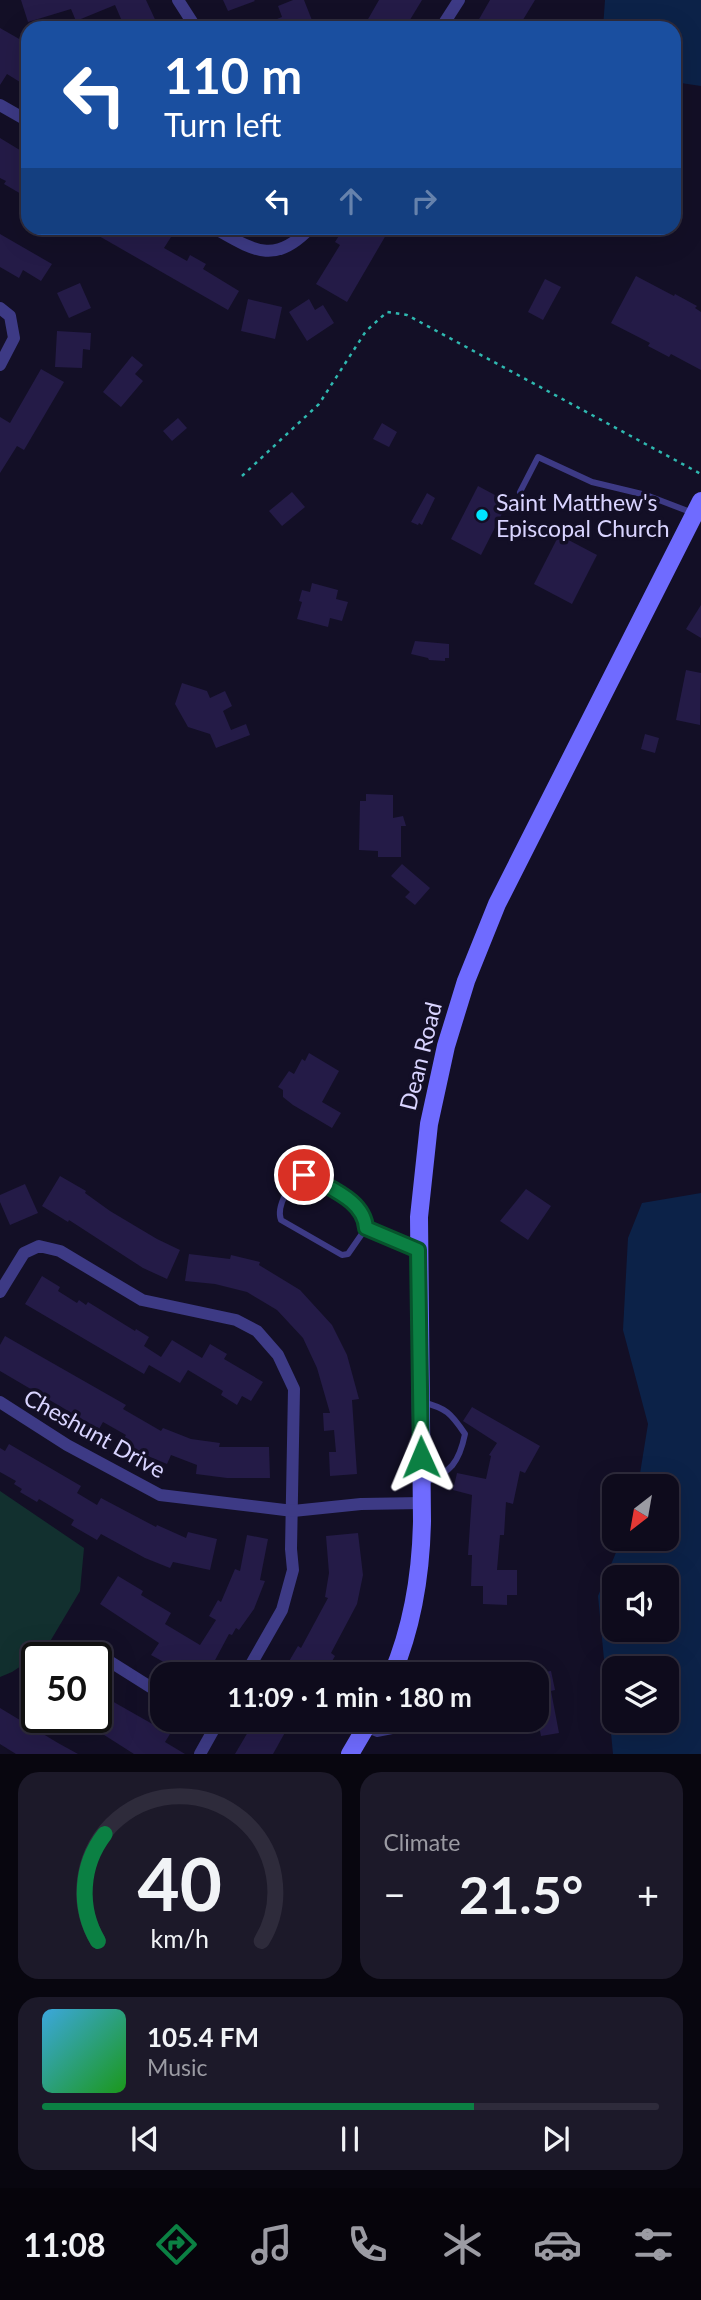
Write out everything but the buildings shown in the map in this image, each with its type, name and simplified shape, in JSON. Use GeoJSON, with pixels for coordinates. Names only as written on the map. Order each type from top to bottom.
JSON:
{"type":"FeatureCollection","features":[{"type":"Feature","properties":{"kind":"main road","name":"Dean Road"},"geometry":{"type":"LineString","coordinates":[[397,1662],[416,1597],[421,1559],[418,1250],[422,1173],[432,1104],[450,1029],[473,962],[507,883],[698,507]]}},
{"type":"Feature","properties":{"kind":"main road"},"geometry":{"type":"LineString","coordinates":[[350,1754],[363,1732]]}},
{"type":"Feature","properties":{"kind":"street"},"geometry":{"type":"LineString","coordinates":[[178,0],[192,21]]}},
{"type":"Feature","properties":{"kind":"street"},"geometry":{"type":"LineString","coordinates":[[446,21],[459,0]]}},
{"type":"Feature","properties":{"kind":"street"},"geometry":{"type":"LineString","coordinates":[[0,105],[21,117]]}},
{"type":"Feature","properties":{"kind":"street"},"geometry":{"type":"LineString","coordinates":[[226,235],[247,247],[269,253],[296,243],[303,235]]}},
{"type":"Feature","properties":{"kind":"street"},"geometry":{"type":"LineString","coordinates":[[0,308],[10,316],[15,338],[0,365]]}},
{"type":"Feature","properties":{"kind":"street"},"geometry":{"type":"LineString","coordinates":[[0,1292],[24,1253],[39,1246],[60,1251],[142,1300],[236,1320],[257,1331],[278,1355],[294,1389],[291,1549],[293,1570],[282,1610],[252,1662]]}},
{"type":"Feature","properties":{"kind":"street","name":"Cheshunt Drive"},"geometry":{"type":"LineString","coordinates":[[0,1402],[67,1445],[160,1495],[293,1511],[362,1504],[422,1503]]}},
{"type":"Feature","properties":{"kind":"street"},"geometry":{"type":"LineString","coordinates":[[112,1663],[150,1687]]}},
{"type":"Feature","properties":{"kind":"street"},"geometry":{"type":"LineString","coordinates":[[200,1754],[209,1732]]}},
{"type":"Feature","properties":{"kind":"lane"},"geometry":{"type":"LineString","coordinates":[[520,492],[538,457],[592,482],[698,507]]}},
{"type":"Feature","properties":{"kind":"lane"},"geometry":{"type":"LineString","coordinates":[[308,1175],[355,1204],[365,1219],[366,1228],[348,1254],[342,1255],[281,1220],[278,1214],[280,1205],[297,1177],[308,1175]]}},
{"type":"Feature","properties":{"kind":"lane"},"geometry":{"type":"LineString","coordinates":[[366,1228],[418,1250]]}},
{"type":"Feature","properties":{"kind":"lane"},"geometry":{"type":"LineString","coordinates":[[420,1402],[444,1408],[465,1434],[461,1451],[452,1468],[440,1477],[422,1484]]}},
{"type":"Feature","properties":{"kind":"path"},"geometry":{"type":"LineString","coordinates":[[242,476],[319,404],[366,331],[387,312],[407,316],[701,474]]}},
{"type":"Feature","properties":{"kind":"green space"},"geometry":{"type":"Polygon","coordinates":[[[0,1491],[84,1548],[80,1591],[50,1642],[21,1642],[21,1666],[0,1677],[0,1491]]]}},
{"type":"Feature","properties":{"kind":"water"},"geometry":{"type":"Polygon","coordinates":[[[605,0],[701,0],[701,86],[681,83],[681,21],[604,21],[605,0]]]}},
{"type":"Feature","properties":{"kind":"water"},"geometry":{"type":"Polygon","coordinates":[[[701,1193],[701,1754],[613,1754],[611,1733],[679,1733],[679,1656],[604,1656],[602,1642],[679,1642],[679,1565],[611,1565],[617,1551],[679,1551],[679,1474],[640,1474],[648,1424],[623,1330],[628,1238],[642,1203],[701,1193]]]}},
{"type":"Feature","properties":{"kind":"water"},"geometry":{"type":"Polygon","coordinates":[[[602,1586],[602,1638],[598,1596],[602,1586]]]}},
{"type":"Feature","properties":{"kind":"place","name":"Saint Matthew's Episcopal Church"},"geometry":{"type":"Point","coordinates":[482,515]}},
{"type":"Feature","properties":{"kind":"route"},"geometry":{"type":"LineString","coordinates":[[304,1175],[355,1204],[365,1219],[366,1228],[418,1250],[421,1457]]}}]}
